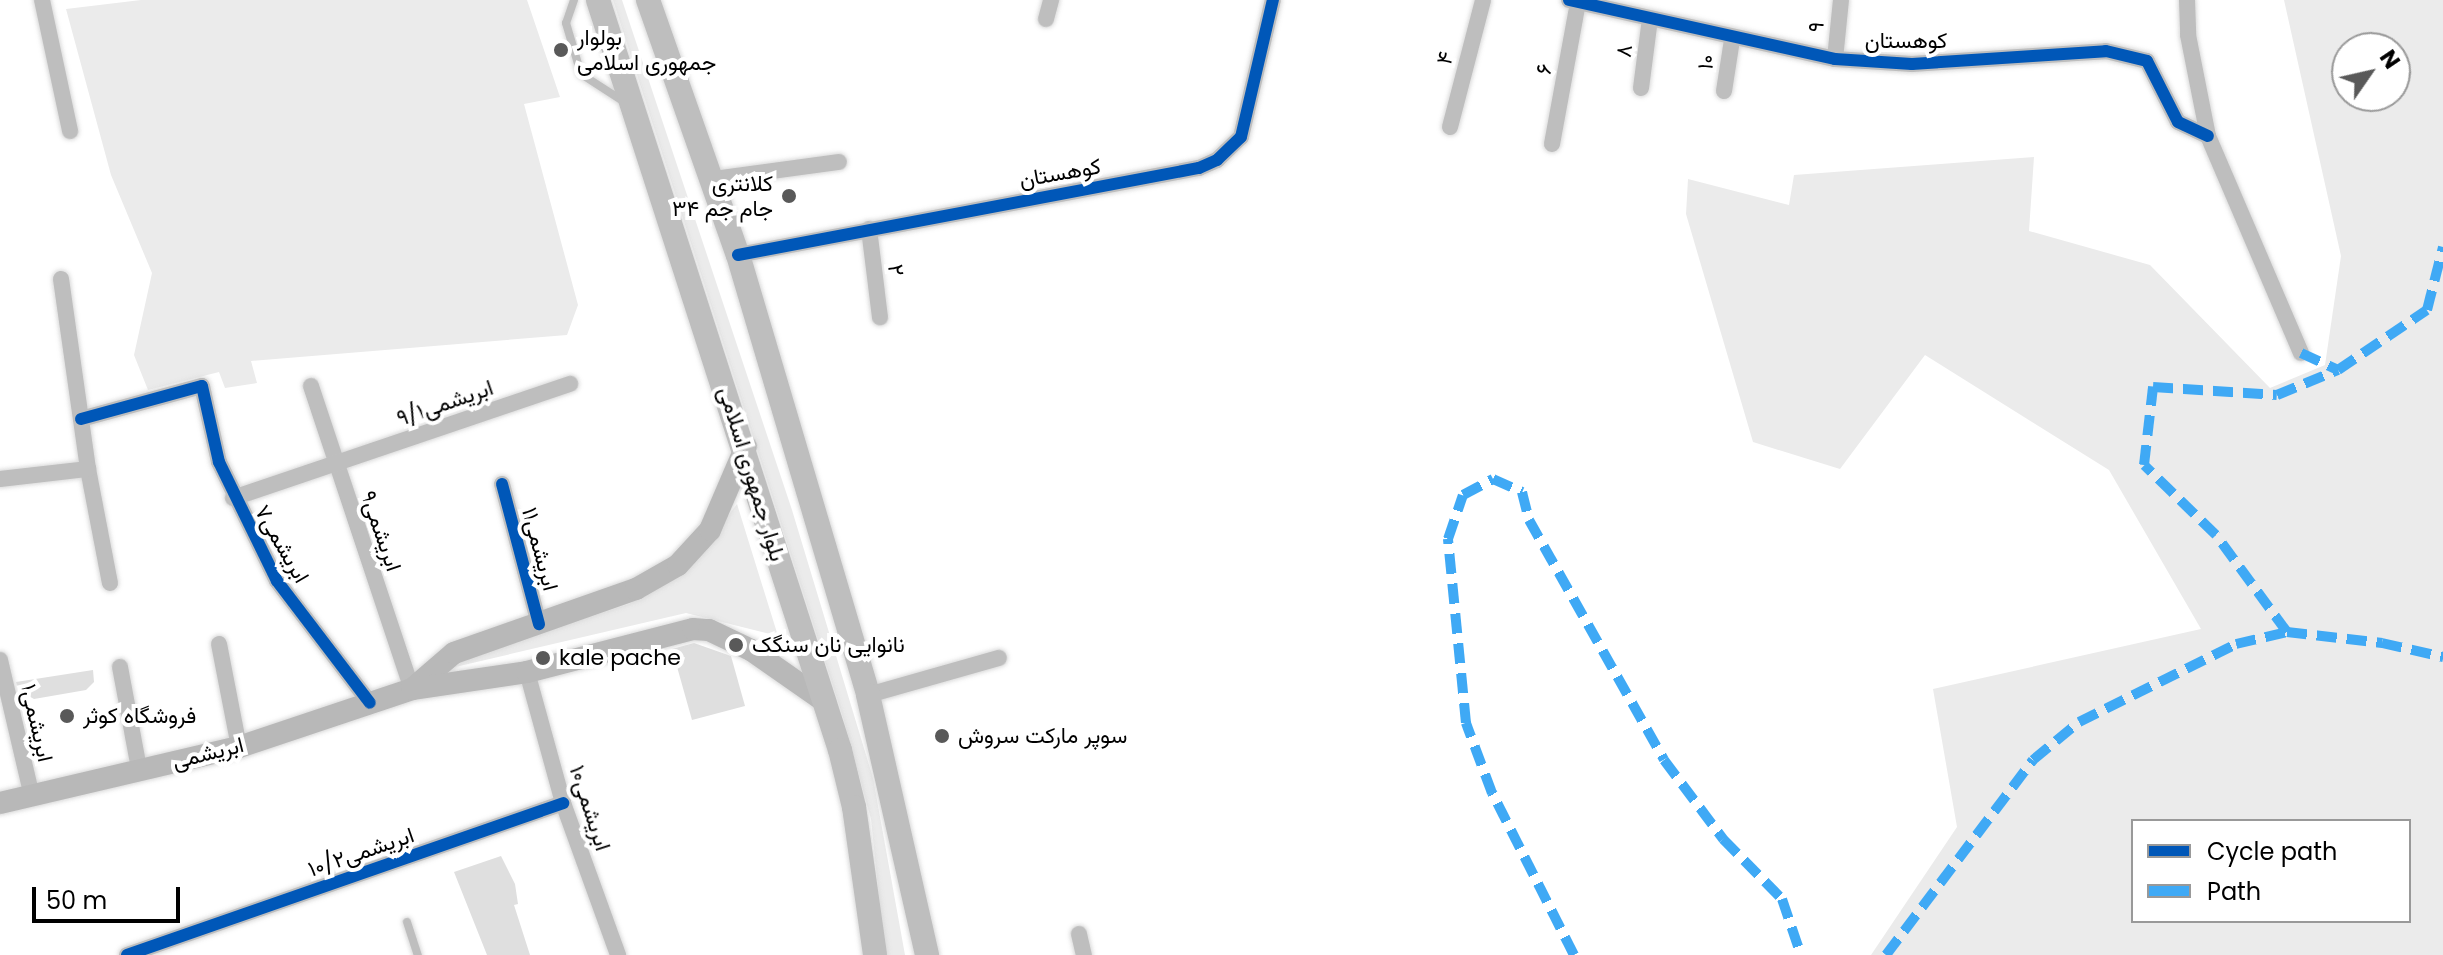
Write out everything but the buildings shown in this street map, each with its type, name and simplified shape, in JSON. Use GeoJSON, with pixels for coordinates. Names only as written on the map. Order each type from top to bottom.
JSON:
{"type":"FeatureCollection","features":[{"type":"Feature","properties":{"kind":"main road","name":"بلوار جمهوری اسلامی"},"geometry":{"type":"LineString","coordinates":[[598,0],[746,446],[824,701],[854,807],[875,955]]}},
{"type":"Feature","properties":{"kind":"main road"},"geometry":{"type":"LineString","coordinates":[[648,0],[738,255],[868,695],[927,955]]}},
{"type":"Feature","properties":{"kind":"main road"},"geometry":{"type":"LineString","coordinates":[[412,689],[454,653],[636,589],[678,565],[710,530],[746,446]]}},
{"type":"Feature","properties":{"kind":"main road"},"geometry":{"type":"LineString","coordinates":[[412,689],[527,672],[701,628],[751,650],[824,701]]}},
{"type":"Feature","properties":{"kind":"main road","name":"ابریشمی"},"geometry":{"type":"LineString","coordinates":[[0,803],[239,747],[412,689]]}},
{"type":"Feature","properties":{"kind":"street"},"geometry":{"type":"LineString","coordinates":[[42,0],[70,131]]}},
{"type":"Feature","properties":{"kind":"street"},"geometry":{"type":"LineString","coordinates":[[1046,19],[1051,0]]}},
{"type":"Feature","properties":{"kind":"street","name":"کوهستان"},"geometry":{"type":"LineString","coordinates":[[738,255],[1199,168],[1217,160],[1241,137],[1273,0]]}},
{"type":"Feature","properties":{"kind":"street","name":"۴"},"geometry":{"type":"LineString","coordinates":[[1450,127],[1483,0]]}},
{"type":"Feature","properties":{"kind":"street","name":"۹"},"geometry":{"type":"LineString","coordinates":[[1835,59],[1841,0]]}},
{"type":"Feature","properties":{"kind":"street"},"geometry":{"type":"LineString","coordinates":[[2187,0],[2188,35],[2208,136],[2301,353]]}},
{"type":"Feature","properties":{"kind":"street","name":"کوهستان"},"geometry":{"type":"LineString","coordinates":[[1574,1],[1644,12],[1732,40],[1835,59],[1912,64],[2106,51],[2147,61],[2178,122],[2208,136]]}},
{"type":"Feature","properties":{"kind":"street","name":"۶"},"geometry":{"type":"LineString","coordinates":[[1552,144],[1574,1]]}},
{"type":"Feature","properties":{"kind":"street","name":"۸"},"geometry":{"type":"LineString","coordinates":[[1641,88],[1644,12]]}},
{"type":"Feature","properties":{"kind":"street","name":"۱۰"},"geometry":{"type":"LineString","coordinates":[[1724,91],[1732,40]]}},
{"type":"Feature","properties":{"kind":"street"},"geometry":{"type":"LineString","coordinates":[[713,179],[839,162]]}},
{"type":"Feature","properties":{"kind":"street","name":"۲"},"geometry":{"type":"LineString","coordinates":[[869,229],[880,317]]}},
{"type":"Feature","properties":{"kind":"street"},"geometry":{"type":"LineString","coordinates":[[61,279],[88,469],[110,583]]}},
{"type":"Feature","properties":{"kind":"street","name":"۹/۱ابریشمی"},"geometry":{"type":"LineString","coordinates":[[233,498],[570,384]]}},
{"type":"Feature","properties":{"kind":"street","name":"ابریشمی۷"},"geometry":{"type":"LineString","coordinates":[[81,419],[202,386],[233,498],[277,581],[370,703]]}},
{"type":"Feature","properties":{"kind":"street","name":"ابریشمی۹"},"geometry":{"type":"LineString","coordinates":[[311,386],[335,466],[412,689]]}},
{"type":"Feature","properties":{"kind":"street"},"geometry":{"type":"LineString","coordinates":[[0,479],[88,469]]}},
{"type":"Feature","properties":{"kind":"street","name":"ابریشمی۱۱"},"geometry":{"type":"LineString","coordinates":[[502,484],[539,624]]}},
{"type":"Feature","properties":{"kind":"street"},"geometry":{"type":"LineString","coordinates":[[219,644],[239,747]]}},
{"type":"Feature","properties":{"kind":"street"},"geometry":{"type":"LineString","coordinates":[[868,695],[999,658]]}},
{"type":"Feature","properties":{"kind":"street","name":"ابریشمی۱"},"geometry":{"type":"LineString","coordinates":[[0,660],[32,796]]}},
{"type":"Feature","properties":{"kind":"street"},"geometry":{"type":"LineString","coordinates":[[120,667],[139,769]]}},
{"type":"Feature","properties":{"kind":"street","name":"ابریشمی۱۰"},"geometry":{"type":"LineString","coordinates":[[527,672],[563,803],[618,955]]}},
{"type":"Feature","properties":{"kind":"street","name":"۱۰/۲ابریشمی"},"geometry":{"type":"LineString","coordinates":[[127,955],[563,803]]}},
{"type":"Feature","properties":{"kind":"street"},"geometry":{"type":"LineString","coordinates":[[1079,934],[1084,955]]}},
{"type":"Feature","properties":{"kind":"lane"},"geometry":{"type":"LineString","coordinates":[[574,0],[566,23],[581,74],[634,108]]}},
{"type":"Feature","properties":{"kind":"lane"},"geometry":{"type":"LineString","coordinates":[[407,922],[418,955]]}},
{"type":"Feature","properties":{"kind":"shaded area"},"geometry":{"type":"Polygon","coordinates":[[[141,0],[527,0],[560,97],[524,104],[578,305],[567,335],[251,361],[257,383],[225,388],[219,372],[148,390],[134,355],[152,273],[111,175],[66,9],[141,0]]]}},
{"type":"Feature","properties":{"kind":"shaded area"},"geometry":{"type":"Polygon","coordinates":[[[613,0],[622,0],[792,510],[873,778],[905,955],[885,955],[871,819],[843,717],[613,0]]]}},
{"type":"Feature","properties":{"kind":"shaded area"},"geometry":{"type":"Polygon","coordinates":[[[2284,0],[2443,0],[2443,955],[1871,955],[1957,827],[1933,689],[2201,629],[2109,470],[1925,355],[1840,469],[1753,442],[1686,214],[1688,179],[1789,205],[1794,175],[2034,157],[2029,231],[2150,265],[2270,388],[2325,365],[2341,256],[2284,0]]]}},
{"type":"Feature","properties":{"kind":"shaded area"},"geometry":{"type":"Polygon","coordinates":[[[737,504],[778,636],[686,613],[455,667],[448,663],[629,604],[685,572],[737,504]]]}},
{"type":"Feature","properties":{"kind":"marked path"},"geometry":{"type":"LineString","coordinates":[[2301,353],[2338,370],[2427,310],[2443,247]]}},
{"type":"Feature","properties":{"kind":"marked path"},"geometry":{"type":"LineString","coordinates":[[2287,632],[2216,535],[2144,465],[2153,387],[2277,395],[2338,370]]}},
{"type":"Feature","properties":{"kind":"marked path"},"geometry":{"type":"LineString","coordinates":[[1574,955],[1492,793],[1466,723],[1448,539],[1463,495],[1493,479],[1522,492],[1529,520],[1664,760],[1723,839],[1782,899],[1801,955]]}},
{"type":"Feature","properties":{"kind":"marked path"},"geometry":{"type":"LineString","coordinates":[[1886,955],[2033,760],[2079,722],[2236,644],[2287,632],[2382,643],[2443,657]]}},
{"type":"Feature","properties":{"kind":"cycle path"},"geometry":{"type":"LineString","coordinates":[[738,255],[1199,168],[1217,160],[1241,137],[1273,0]]}},
{"type":"Feature","properties":{"kind":"cycle path"},"geometry":{"type":"LineString","coordinates":[[1569,0],[1835,59],[1912,64],[2106,51],[2147,61],[2178,122],[2208,136]]}},
{"type":"Feature","properties":{"kind":"cycle path"},"geometry":{"type":"LineString","coordinates":[[81,419],[202,386],[219,462],[277,581],[370,703]]}},
{"type":"Feature","properties":{"kind":"cycle path"},"geometry":{"type":"LineString","coordinates":[[502,484],[539,624]]}},
{"type":"Feature","properties":{"kind":"cycle path"},"geometry":{"type":"LineString","coordinates":[[127,955],[563,803]]}},
{"type":"Feature","properties":{"kind":"place","name":"بولوار جمهوری اسلامی"},"geometry":{"type":"Point","coordinates":[561,50]}},
{"type":"Feature","properties":{"kind":"place","name":"کلانتری ۳۴ جام جم"},"geometry":{"type":"Point","coordinates":[789,196]}},
{"type":"Feature","properties":{"kind":"place","name":"نانوایی نان سنگک"},"geometry":{"type":"Point","coordinates":[736,645]}},
{"type":"Feature","properties":{"kind":"place","name":"kale pache"},"geometry":{"type":"Point","coordinates":[543,658]}},
{"type":"Feature","properties":{"kind":"place","name":"فروشگاه کوثر"},"geometry":{"type":"Point","coordinates":[67,716]}},
{"type":"Feature","properties":{"kind":"place","name":"سوپر مارکت سروش"},"geometry":{"type":"Point","coordinates":[942,736]}}]}
